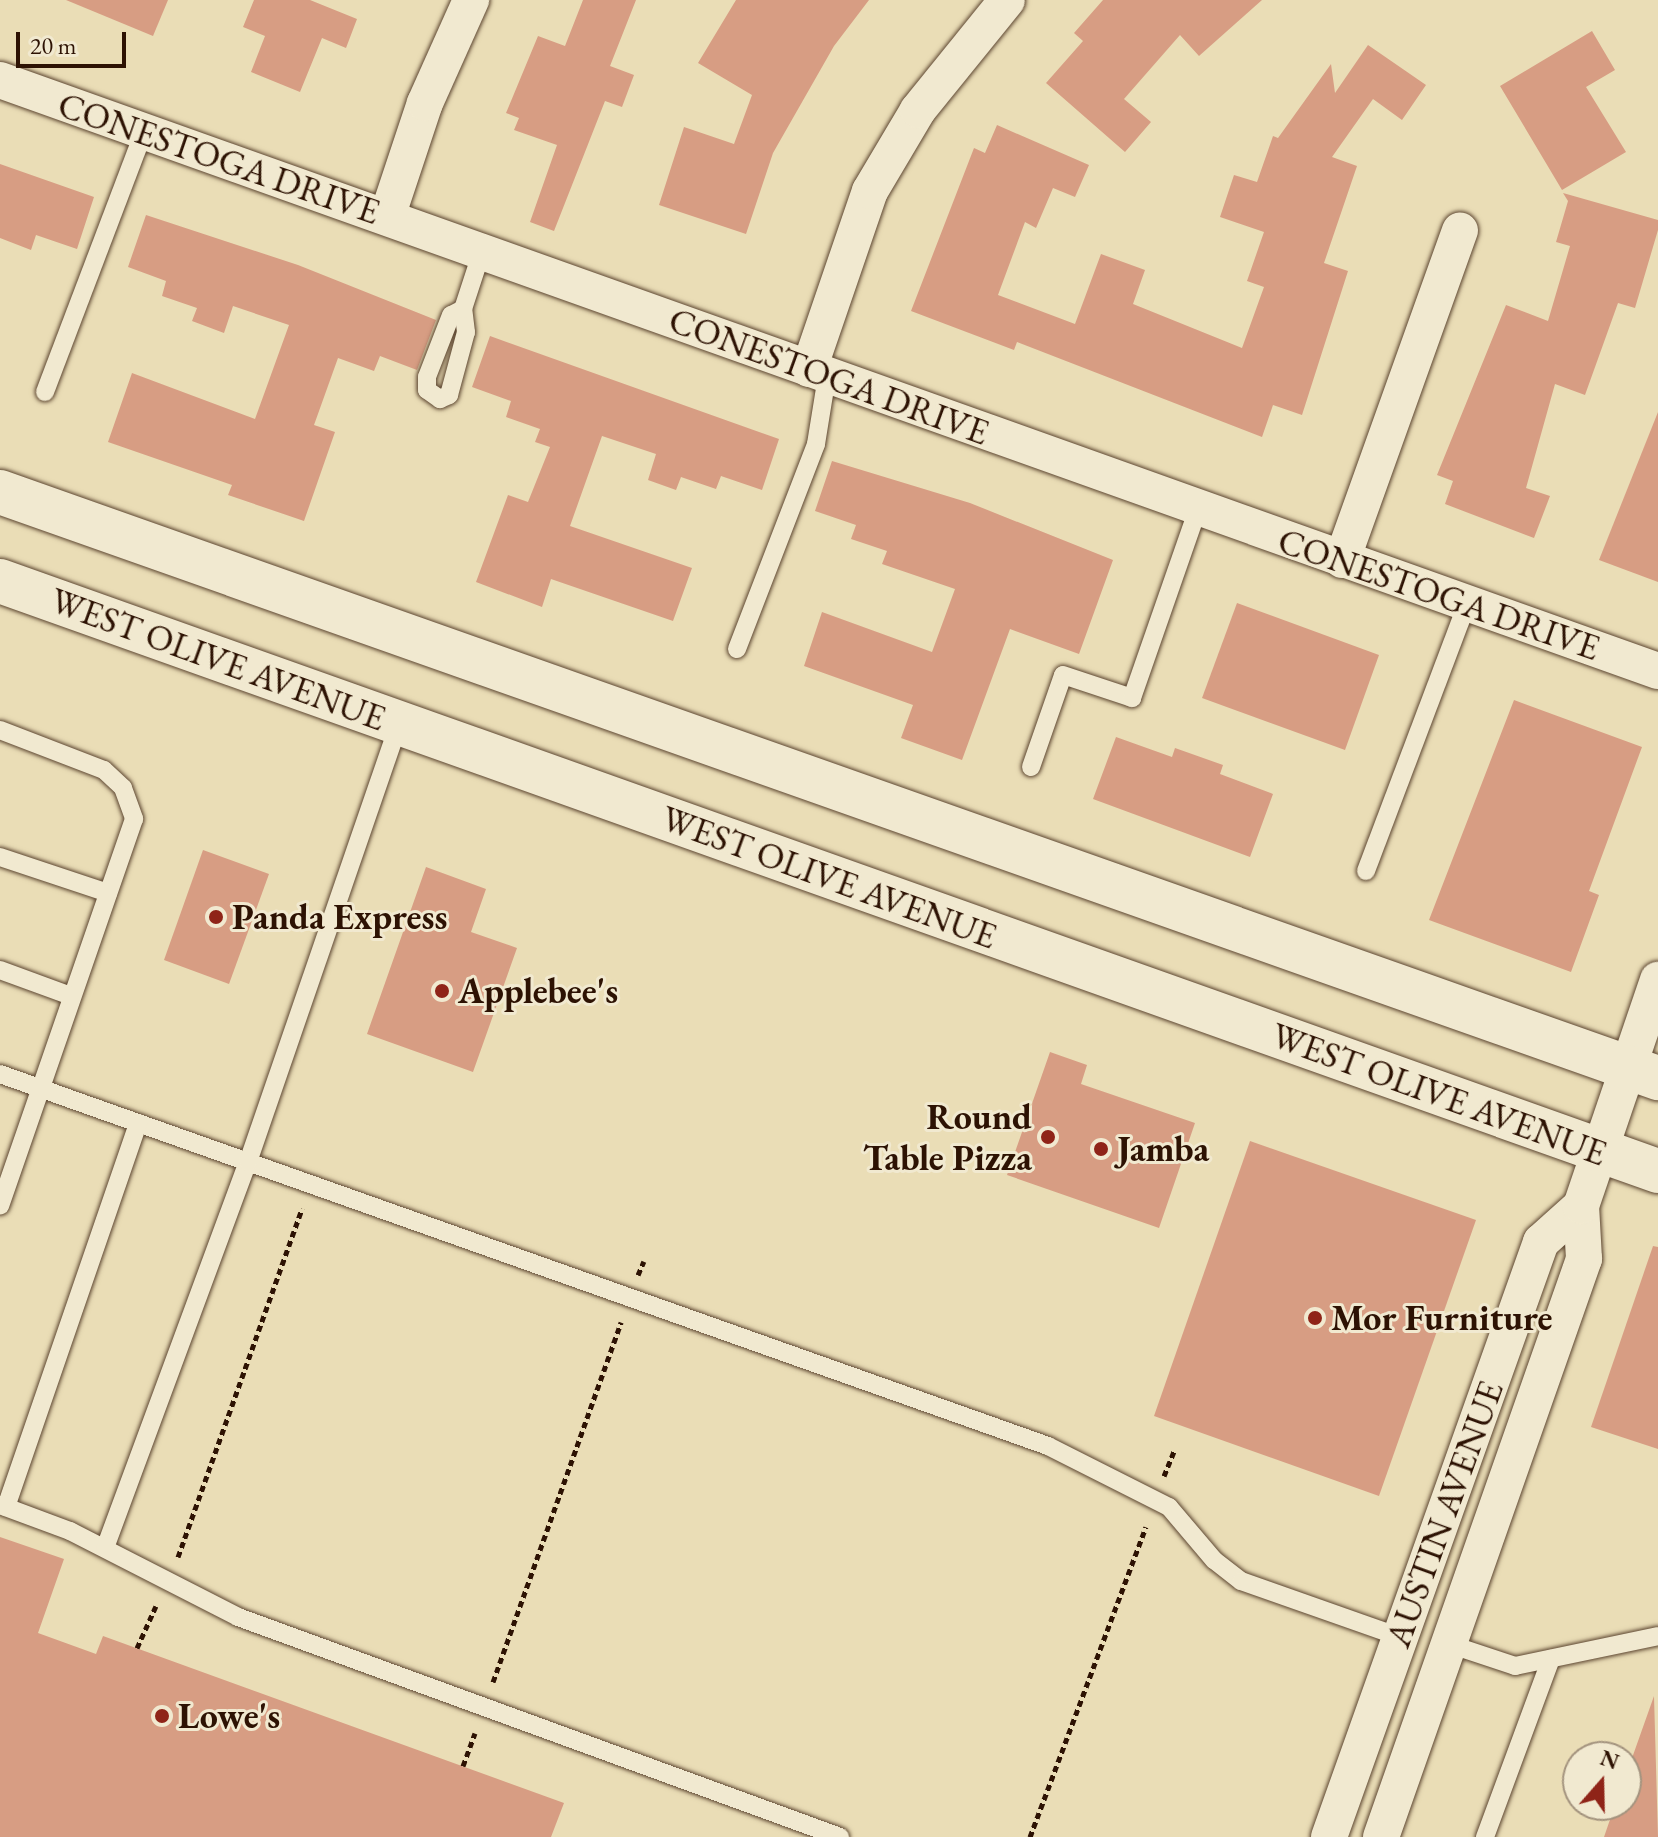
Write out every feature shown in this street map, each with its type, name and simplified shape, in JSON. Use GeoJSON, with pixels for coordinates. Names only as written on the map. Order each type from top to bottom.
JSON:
{"type":"FeatureCollection","features":[{"type":"Feature","properties":{"kind":"main road"},"geometry":{"type":"LineString","coordinates":[[0,492],[1643,1073]]}},
{"type":"Feature","properties":{"kind":"main road","name":"WEST OLIVE AVENUE"},"geometry":{"type":"LineString","coordinates":[[0,581],[1658,1171]]}},
{"type":"Feature","properties":{"kind":"street"},"geometry":{"type":"LineString","coordinates":[[387,217],[425,103],[471,0]]}},
{"type":"Feature","properties":{"kind":"street"},"geometry":{"type":"LineString","coordinates":[[818,373],[870,191],[918,110],[1007,0]]}},
{"type":"Feature","properties":{"kind":"street","name":"CONESTOGA DRIVE"},"geometry":{"type":"LineString","coordinates":[[0,80],[1658,671]]}},
{"type":"Feature","properties":{"kind":"street"},"geometry":{"type":"LineString","coordinates":[[1342,560],[1460,231]]}},
{"type":"Feature","properties":{"kind":"street","name":"AUSTIN AVENUE"},"geometry":{"type":"LineString","coordinates":[[1379,1837],[1584,1259],[1581,1206],[1601,1151],[1643,1073],[1658,980]]}},
{"type":"Feature","properties":{"kind":"street","name":"AUSTIN AVENUE"},"geometry":{"type":"LineString","coordinates":[[1329,1837],[1541,1242],[1581,1206]]}},
{"type":"Feature","properties":{"kind":"street"},"geometry":{"type":"LineString","coordinates":[[1446,1643],[1444,1590],[1486,1472],[1476,1423]]}},
{"type":"Feature","properties":{"kind":"street"},"geometry":{"type":"LineString","coordinates":[[1379,1837],[1371,1797],[1411,1677],[1409,1652],[1400,1637]]}},
{"type":"Feature","properties":{"kind":"lane"},"geometry":{"type":"LineString","coordinates":[[45,392],[144,131]]}},
{"type":"Feature","properties":{"kind":"lane"},"geometry":{"type":"LineString","coordinates":[[463,309],[482,251]]}},
{"type":"Feature","properties":{"kind":"lane"},"geometry":{"type":"LineString","coordinates":[[737,649],[816,444],[818,373]]}},
{"type":"Feature","properties":{"kind":"lane"},"geometry":{"type":"LineString","coordinates":[[1031,767],[1063,675],[1132,698],[1198,508]]}},
{"type":"Feature","properties":{"kind":"lane"},"geometry":{"type":"LineString","coordinates":[[1366,871],[1467,604]]}},
{"type":"Feature","properties":{"kind":"lane"},"geometry":{"type":"LineString","coordinates":[[105,1548],[248,1162],[399,724]]}},
{"type":"Feature","properties":{"kind":"lane"},"geometry":{"type":"LineString","coordinates":[[0,730],[79,758],[123,788],[134,819],[38,1088],[0,1205]]}},
{"type":"Feature","properties":{"kind":"lane"},"geometry":{"type":"LineString","coordinates":[[0,857],[108,893]]}},
{"type":"Feature","properties":{"kind":"lane"},"geometry":{"type":"LineString","coordinates":[[0,970],[71,996]]}},
{"type":"Feature","properties":{"kind":"lane"},"geometry":{"type":"LineString","coordinates":[[0,1074],[1048,1446],[1156,1498],[1241,1581],[1400,1637]]}},
{"type":"Feature","properties":{"kind":"lane"},"geometry":{"type":"LineString","coordinates":[[138,1123],[3,1506],[105,1548],[238,1617],[840,1837]]}},
{"type":"Feature","properties":{"kind":"lane"},"geometry":{"type":"LineString","coordinates":[[1446,1643],[1515,1666],[1658,1636]]}},
{"type":"Feature","properties":{"kind":"lane"},"geometry":{"type":"LineString","coordinates":[[1485,1837],[1551,1659]]}},
{"type":"Feature","properties":{"kind":"path"},"geometry":{"type":"LineString","coordinates":[[137,1648],[168,1580],[302,1207]]}},
{"type":"Feature","properties":{"kind":"path"},"geometry":{"type":"LineString","coordinates":[[463,1766],[644,1261]]}},
{"type":"Feature","properties":{"kind":"path"},"geometry":{"type":"LineString","coordinates":[[1030,1837],[1174,1451]]}},
{"type":"Feature","properties":{"kind":"building"},"geometry":{"type":"Polygon","coordinates":[[[66,0],[168,0],[153,36],[66,0]]]}},
{"type":"Feature","properties":{"kind":"building"},"geometry":{"type":"Polygon","coordinates":[[[254,0],[310,0],[357,19],[346,48],[322,38],[300,92],[251,72],[265,36],[243,27],[254,0]]]}},
{"type":"Feature","properties":{"kind":"building"},"geometry":{"type":"Polygon","coordinates":[[[583,0],[636,0],[610,66],[634,75],[622,107],[605,101],[554,231],[530,222],[557,145],[514,130],[519,118],[506,113],[538,36],[565,46],[583,0]]]}},
{"type":"Feature","properties":{"kind":"building"},"geometry":{"type":"Polygon","coordinates":[[[736,0],[869,0],[834,46],[773,153],[746,234],[659,205],[684,127],[734,144],[752,95],[698,63],[736,0]]]}},
{"type":"Feature","properties":{"kind":"building"},"geometry":{"type":"Polygon","coordinates":[[[1103,0],[1262,0],[1199,56],[1180,35],[1124,99],[1151,122],[1125,152],[1046,83],[1083,41],[1074,33],[1103,0]]]}},
{"type":"Feature","properties":{"kind":"building"},"geometry":{"type":"Polygon","coordinates":[[[1592,31],[1615,70],[1586,87],[1626,152],[1562,190],[1500,86],[1592,31]]]}},
{"type":"Feature","properties":{"kind":"building"},"geometry":{"type":"Polygon","coordinates":[[[1368,45],[1426,85],[1402,120],[1373,99],[1332,157],[1357,166],[1324,263],[1348,271],[1302,415],[1273,405],[1262,437],[1017,342],[1014,350],[911,311],[974,148],[985,153],[997,125],[1089,165],[1075,197],[1053,188],[1036,228],[1025,222],[998,295],[1075,324],[1101,254],[1145,270],[1133,304],[1242,348],[1264,287],[1247,281],[1264,232],[1220,217],[1234,175],[1257,182],[1273,136],[1278,138],[1331,64],[1335,93],[1368,45]]]}},
{"type":"Feature","properties":{"kind":"building"},"geometry":{"type":"Polygon","coordinates":[[[0,164],[94,197],[77,249],[36,235],[31,250],[0,238],[0,164]]]}},
{"type":"Feature","properties":{"kind":"building"},"geometry":{"type":"Polygon","coordinates":[[[1563,193],[1658,220],[1658,230],[1635,308],[1618,303],[1585,395],[1555,384],[1526,488],[1550,496],[1534,538],[1445,504],[1453,481],[1437,475],[1506,305],[1548,321],[1570,246],[1556,242],[1568,201],[1563,193]]]}},
{"type":"Feature","properties":{"kind":"building"},"geometry":{"type":"Polygon","coordinates":[[[146,215],[298,265],[436,320],[417,370],[380,356],[374,371],[338,358],[314,425],[335,432],[304,521],[228,495],[232,485],[108,442],[132,373],[255,419],[289,325],[233,306],[224,333],[192,321],[197,308],[162,296],[166,281],[128,267],[146,215]]]}},
{"type":"Feature","properties":{"kind":"building"},"geometry":{"type":"Polygon","coordinates":[[[490,336],[779,439],[762,490],[721,476],[716,489],[681,477],[676,490],[648,480],[656,454],[602,436],[570,526],[692,568],[673,621],[551,579],[542,607],[476,582],[508,495],[528,502],[550,447],[535,442],[540,429],[506,417],[511,401],[472,387],[490,336]]]}},
{"type":"Feature","properties":{"kind":"building"},"geometry":{"type":"Polygon","coordinates":[[[1658,412],[1658,582],[1599,560],[1658,412]]]}},
{"type":"Feature","properties":{"kind":"building"},"geometry":{"type":"Polygon","coordinates":[[[832,461],[970,503],[1113,560],[1079,654],[1010,629],[962,760],[901,738],[913,705],[804,666],[822,612],[932,652],[955,589],[882,564],[887,551],[851,539],[856,525],[815,511],[832,461]]]}},
{"type":"Feature","properties":{"kind":"building"},"geometry":{"type":"Polygon","coordinates":[[[1237,603],[1379,655],[1345,750],[1202,698],[1237,603]]]}},
{"type":"Feature","properties":{"kind":"building"},"geometry":{"type":"Polygon","coordinates":[[[1514,700],[1642,747],[1589,891],[1599,895],[1571,972],[1429,920],[1514,700]]]}},
{"type":"Feature","properties":{"kind":"building"},"geometry":{"type":"Polygon","coordinates":[[[1116,737],[1172,757],[1175,748],[1223,765],[1220,774],[1273,794],[1250,857],[1093,799],[1116,737]]]}},
{"type":"Feature","properties":{"kind":"building","name":"Panda Express"},"geometry":{"type":"Polygon","coordinates":[[[203,850],[269,874],[229,984],[164,960],[203,850]]]}},
{"type":"Feature","properties":{"kind":"building","name":"Applebee's"},"geometry":{"type":"Polygon","coordinates":[[[426,867],[486,889],[471,932],[517,948],[473,1072],[367,1034],[426,867]]]}},
{"type":"Feature","properties":{"kind":"building","name":"Jamba"},"geometry":{"type":"Polygon","coordinates":[[[1050,1052],[1087,1065],[1081,1084],[1195,1123],[1159,1228],[1007,1175],[1050,1052]]]}},
{"type":"Feature","properties":{"kind":"building","name":"Mor Furniture"},"geometry":{"type":"Polygon","coordinates":[[[1250,1141],[1476,1220],[1379,1496],[1154,1416],[1250,1141]]]}},
{"type":"Feature","properties":{"kind":"building"},"geometry":{"type":"Polygon","coordinates":[[[1653,1246],[1658,1247],[1658,1449],[1591,1427],[1653,1246]]]}},
{"type":"Feature","properties":{"kind":"building","name":"Lowe's"},"geometry":{"type":"Polygon","coordinates":[[[0,1537],[64,1559],[38,1633],[96,1654],[103,1636],[564,1803],[551,1837],[0,1837],[0,1537]]]}},
{"type":"Feature","properties":{"kind":"building"},"geometry":{"type":"Polygon","coordinates":[[[1654,1696],[1658,1837],[1604,1837],[1610,1821],[1642,1821],[1642,1741],[1638,1741],[1654,1696]]]}},
{"type":"Feature","properties":{"kind":"place","name":"Panda Express"},"geometry":{"type":"Point","coordinates":[216,917]}},
{"type":"Feature","properties":{"kind":"place","name":"Applebee's"},"geometry":{"type":"Point","coordinates":[442,991]}},
{"type":"Feature","properties":{"kind":"place","name":"Round Table Pizza"},"geometry":{"type":"Point","coordinates":[1048,1137]}},
{"type":"Feature","properties":{"kind":"place","name":"Jamba"},"geometry":{"type":"Point","coordinates":[1101,1149]}},
{"type":"Feature","properties":{"kind":"place","name":"Mor Furniture"},"geometry":{"type":"Point","coordinates":[1315,1318]}},
{"type":"Feature","properties":{"kind":"place","name":"Lowe's"},"geometry":{"type":"Point","coordinates":[162,1716]}}]}
